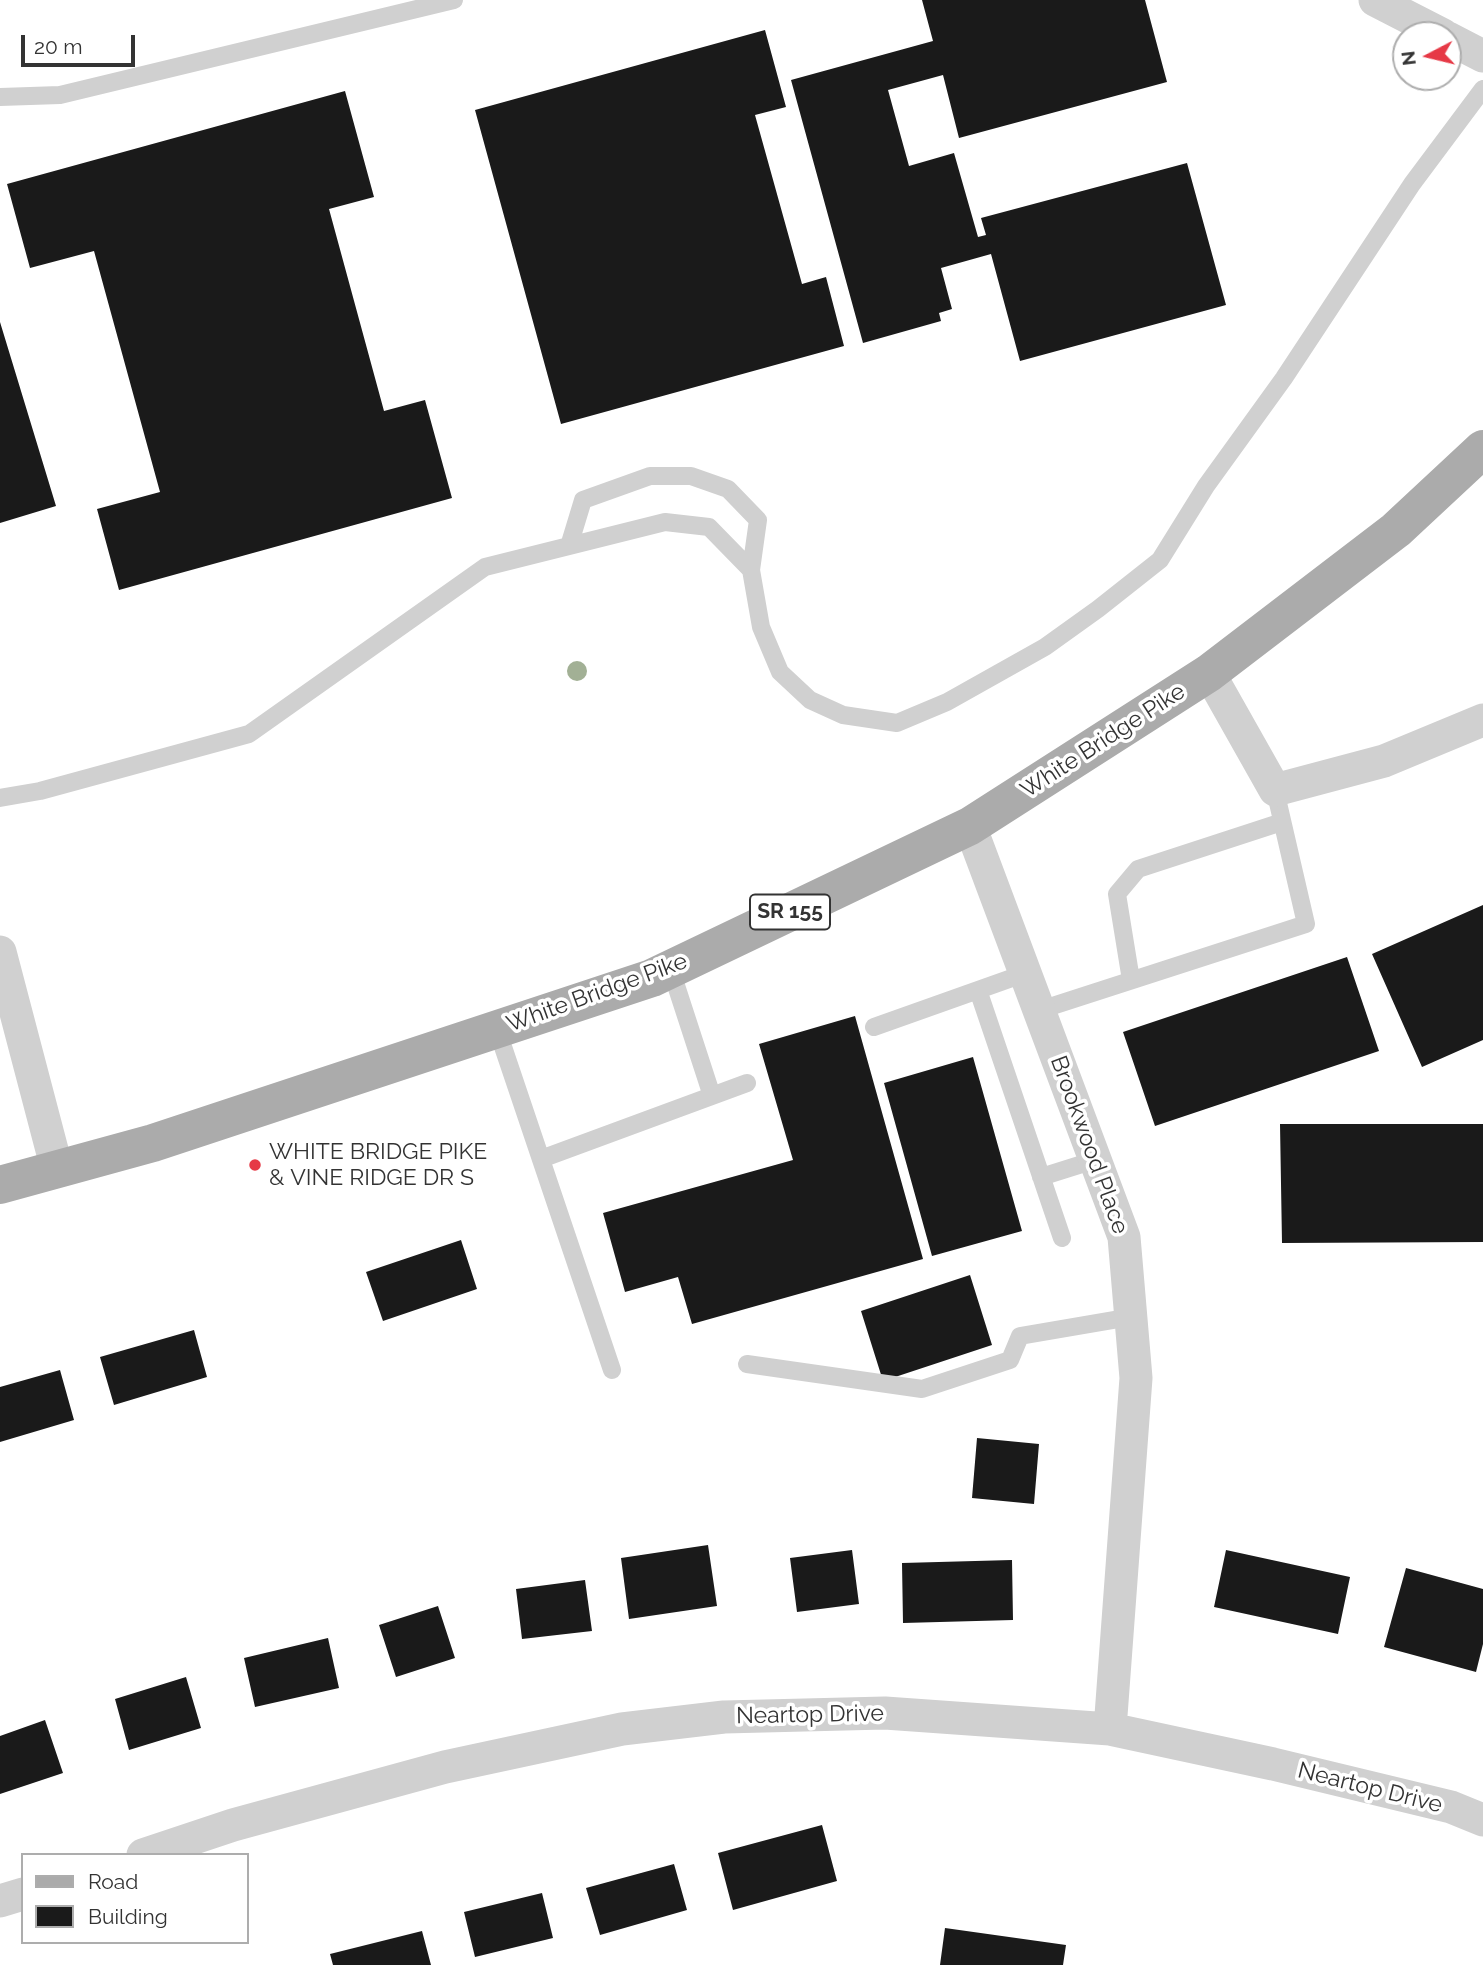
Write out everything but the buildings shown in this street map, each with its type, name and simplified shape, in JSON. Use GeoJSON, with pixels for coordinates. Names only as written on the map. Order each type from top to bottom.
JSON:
{"type":"FeatureCollection","features":[{"type":"Feature","properties":{"kind":"main road","name":"White Bridge Pike"},"geometry":{"type":"LineString","coordinates":[[0,1185],[153,1143],[652,978],[970,826],[1209,673],[1396,530],[1483,449]]}},
{"type":"Feature","properties":{"kind":"street"},"geometry":{"type":"LineString","coordinates":[[1375,0],[1416,21]]}},
{"type":"Feature","properties":{"kind":"street"},"geometry":{"type":"LineString","coordinates":[[1462,45],[1483,56]]}},
{"type":"Feature","properties":{"kind":"street"},"geometry":{"type":"LineString","coordinates":[[1209,673],[1279,806],[1483,720]]}},
{"type":"Feature","properties":{"kind":"street","name":"Brookwood Place"},"geometry":{"type":"LineString","coordinates":[[970,826],[1124,1237],[1136,1378],[1110,1729]]}},
{"type":"Feature","properties":{"kind":"street"},"geometry":{"type":"LineString","coordinates":[[0,952],[57,1169]]}},
{"type":"Feature","properties":{"kind":"street","name":"Neartop Drive"},"geometry":{"type":"LineString","coordinates":[[149,1853],[233,1825],[445,1767],[622,1729],[724,1717],[885,1713],[1110,1729],[1273,1764],[1451,1807],[1483,1820]]}},
{"type":"Feature","properties":{"kind":"street"},"geometry":{"type":"LineString","coordinates":[[0,1901],[21,1895]]}},
{"type":"Feature","properties":{"kind":"lane"},"geometry":{"type":"LineString","coordinates":[[0,97],[60,95],[454,0]]}},
{"type":"Feature","properties":{"kind":"lane"},"geometry":{"type":"LineString","coordinates":[[569,546],[583,500],[650,476],[691,476],[728,489],[758,520],[751,570],[761,627],[779,672],[810,700],[843,715],[897,723],[947,702],[1045,647],[1098,610],[1160,560],[1206,485],[1284,378],[1412,184],[1483,89]]}},
{"type":"Feature","properties":{"kind":"lane"},"geometry":{"type":"LineString","coordinates":[[0,798],[40,791],[249,734],[485,568],[665,522],[709,527],[751,570]]}},
{"type":"Feature","properties":{"kind":"lane"},"geometry":{"type":"LineString","coordinates":[[1040,1010],[1306,925],[1279,806],[1138,869],[1117,894],[1131,980]]}},
{"type":"Feature","properties":{"kind":"lane"},"geometry":{"type":"LineString","coordinates":[[671,970],[712,1096]]}},
{"type":"Feature","properties":{"kind":"lane"},"geometry":{"type":"LineString","coordinates":[[874,1027],[1027,973]]}},
{"type":"Feature","properties":{"kind":"lane"},"geometry":{"type":"LineString","coordinates":[[978,990],[1062,1238]]}},
{"type":"Feature","properties":{"kind":"lane"},"geometry":{"type":"LineString","coordinates":[[498,1029],[612,1370]]}},
{"type":"Feature","properties":{"kind":"lane"},"geometry":{"type":"LineString","coordinates":[[541,1159],[747,1083]]}},
{"type":"Feature","properties":{"kind":"lane"},"geometry":{"type":"LineString","coordinates":[[1041,1177],[1095,1160]]}},
{"type":"Feature","properties":{"kind":"lane"},"geometry":{"type":"LineString","coordinates":[[747,1364],[922,1389],[1010,1360],[1020,1336],[1131,1317]]}},
{"type":"Feature","properties":{"kind":"place","name":"WHITE BRIDGE PIKE & VINE RIDGE DR S"},"geometry":{"type":"Point","coordinates":[255,1165]}}]}
